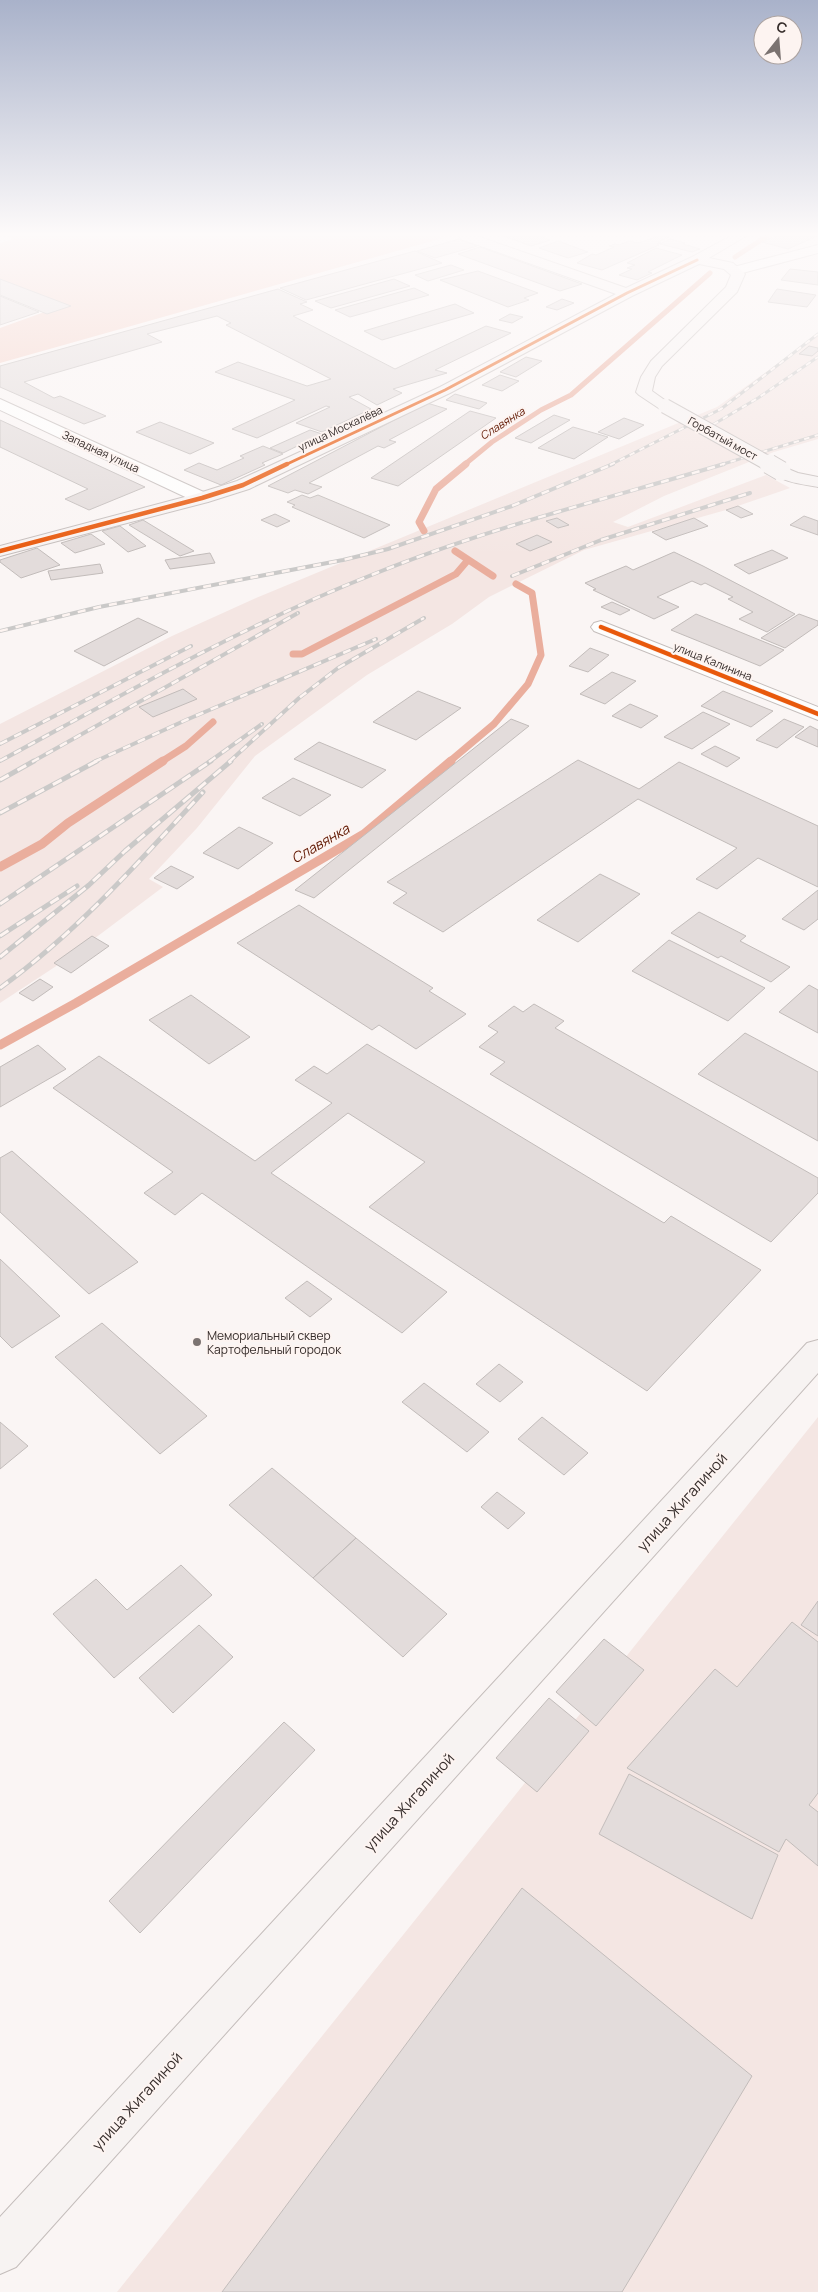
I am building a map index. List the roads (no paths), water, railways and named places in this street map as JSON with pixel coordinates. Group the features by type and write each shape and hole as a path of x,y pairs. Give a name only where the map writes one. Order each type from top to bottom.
{"main road":[{"name":"улица Москалёва","path":"0,551 202,498 243,485 445,390 534,343"},
{"name":"Горбатый мост","path":"677,343 656,364 648,377 644,392 665,406 781,471 793,477 818,482"},
{"name":"улица Жигалиной","path":"0,2251 818,1352"}],"street":[{"name":"Западная улица","path":"0,404 202,498"},
{"name":"улица Калинина","path":"601,627 818,714"}],"waterway":[{"name":"Славянка","path":"464,465 492,442 541,410 571,395 630,343"},
{"name":"Славянка","path":"424,531 419,522 436,489 466,464"},
{"name":"Славянка","path":"455,551 493,576"},
{"path":"293,654 302,654 456,574 468,560"},
{"name":"Славянка","path":"449,762 494,724 528,684 541,655 532,593 516,584"},
{"path":"161,762 186,746 213,722"},
{"path":"0,867 42,844 68,823 163,761"},
{"name":"Славянка","path":"0,1045 76,1003 364,834 451,761"}],"railway":[{"path":"610,465 721,409 806,343"},
{"path":"704,430 758,398 818,357"},
{"path":"720,465 818,435"},
{"path":"0,631 99,607 343,560 388,549 512,506 613,464"},
{"path":"0,761 231,638 278,615 374,574 504,528 724,464"},
{"path":"512,576 601,540 750,493"},
{"path":"32,762 298,613"},
{"path":"229,762 299,698 338,668 424,618"},
{"path":"94,762 186,720 376,639"},
{"path":"0,744 191,646"},
{"path":"209,762 262,724"},
{"path":"0,780 34,761"},
{"path":"0,813 97,761"},
{"path":"0,904 211,761"},
{"path":"0,957 89,885 125,851 231,761"},
{"path":"0,988 55,944 81,920 131,870 203,792"},
{"path":"0,936 77,886"}],"place":[{"name":"Мемориальный сквер Картофельный городок","path":"197,1342"}]}
